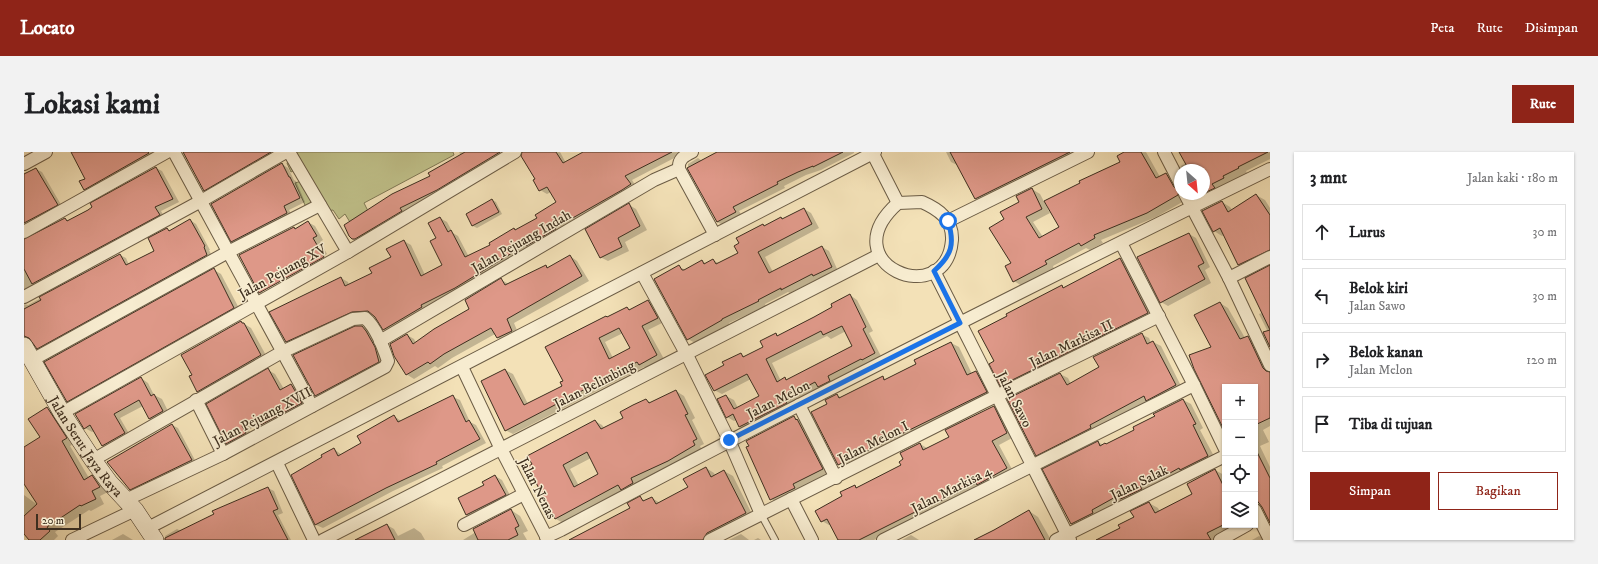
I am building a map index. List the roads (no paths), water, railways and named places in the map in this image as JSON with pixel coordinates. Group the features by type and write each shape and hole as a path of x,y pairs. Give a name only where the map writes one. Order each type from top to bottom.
{"street":[{"path":"24,164 46,152"},
{"path":"24,232 167,152"},
{"path":"174,152 312,406"},
{"path":"24,297 201,201 287,152 348,252"},
{"name":"Jalan Pejuang XV","path":"62,413 348,252 515,152"},
{"path":"692,152 680,159 678,164 679,169 715,235"},
{"path":"152,534 277,463 873,152 898,203"},
{"path":"948,221 1088,152"},
{"path":"1164,152 1174,171"},
{"name":"Jalan Pejuang Indah","path":"380,341 654,180 679,169"},
{"name":"Jalan Melon","path":"547,538 729,440 1192,207 1270,170"},
{"path":"1188,200 1266,347 1270,365"},
{"path":"922,202 937,209 948,221 952,235 951,249 945,262 934,271 922,276 909,276 897,273 887,265 879,255 876,238 880,222 898,203 922,202"},
{"path":"28,353 320,205"},
{"path":"1121,243 1194,384 1222,443"},
{"name":"Jalan Belimbing","path":"323,540 879,255"},
{"path":"1229,278 1270,257"},
{"name":"Jalan Sawo","path":"934,271 1032,465 1064,538"},
{"path":"642,273 686,354 729,440 761,514"},
{"name":"Jalan Markisa II","path":"997,396 1159,316"},
{"path":"93,460 282,352 353,319 365,318 369,321 380,341"},
{"name":"Jalan Pejuang XVII","path":"81,538 131,506 130,498 223,454 386,365 388,361 380,341"},
{"name":"Jalan Serut Jaya Raya","path":"28,353 62,413 93,460 109,482 131,506 152,534"},
{"name":"Jalan Nenas","path":"462,367 501,449 547,538"},
{"name":"Jalan Markisa 4","path":"884,540 1194,384"},
{"name":"Jalan Melon I","path":"710,540 997,396"},
{"path":"196,400 223,454"},
{"path":"799,405 836,478"},
{"name":"Jalan Salak","path":"1064,538 1222,458"},
{"path":"277,463 314,540"},
{"path":"464,525 524,494"},
{"path":"791,499 812,540"},
{"path":"1258,519 1270,540"},
{"path":"1220,540 1242,528"}],"lane":[{"path":"761,514 775,540"}]}
